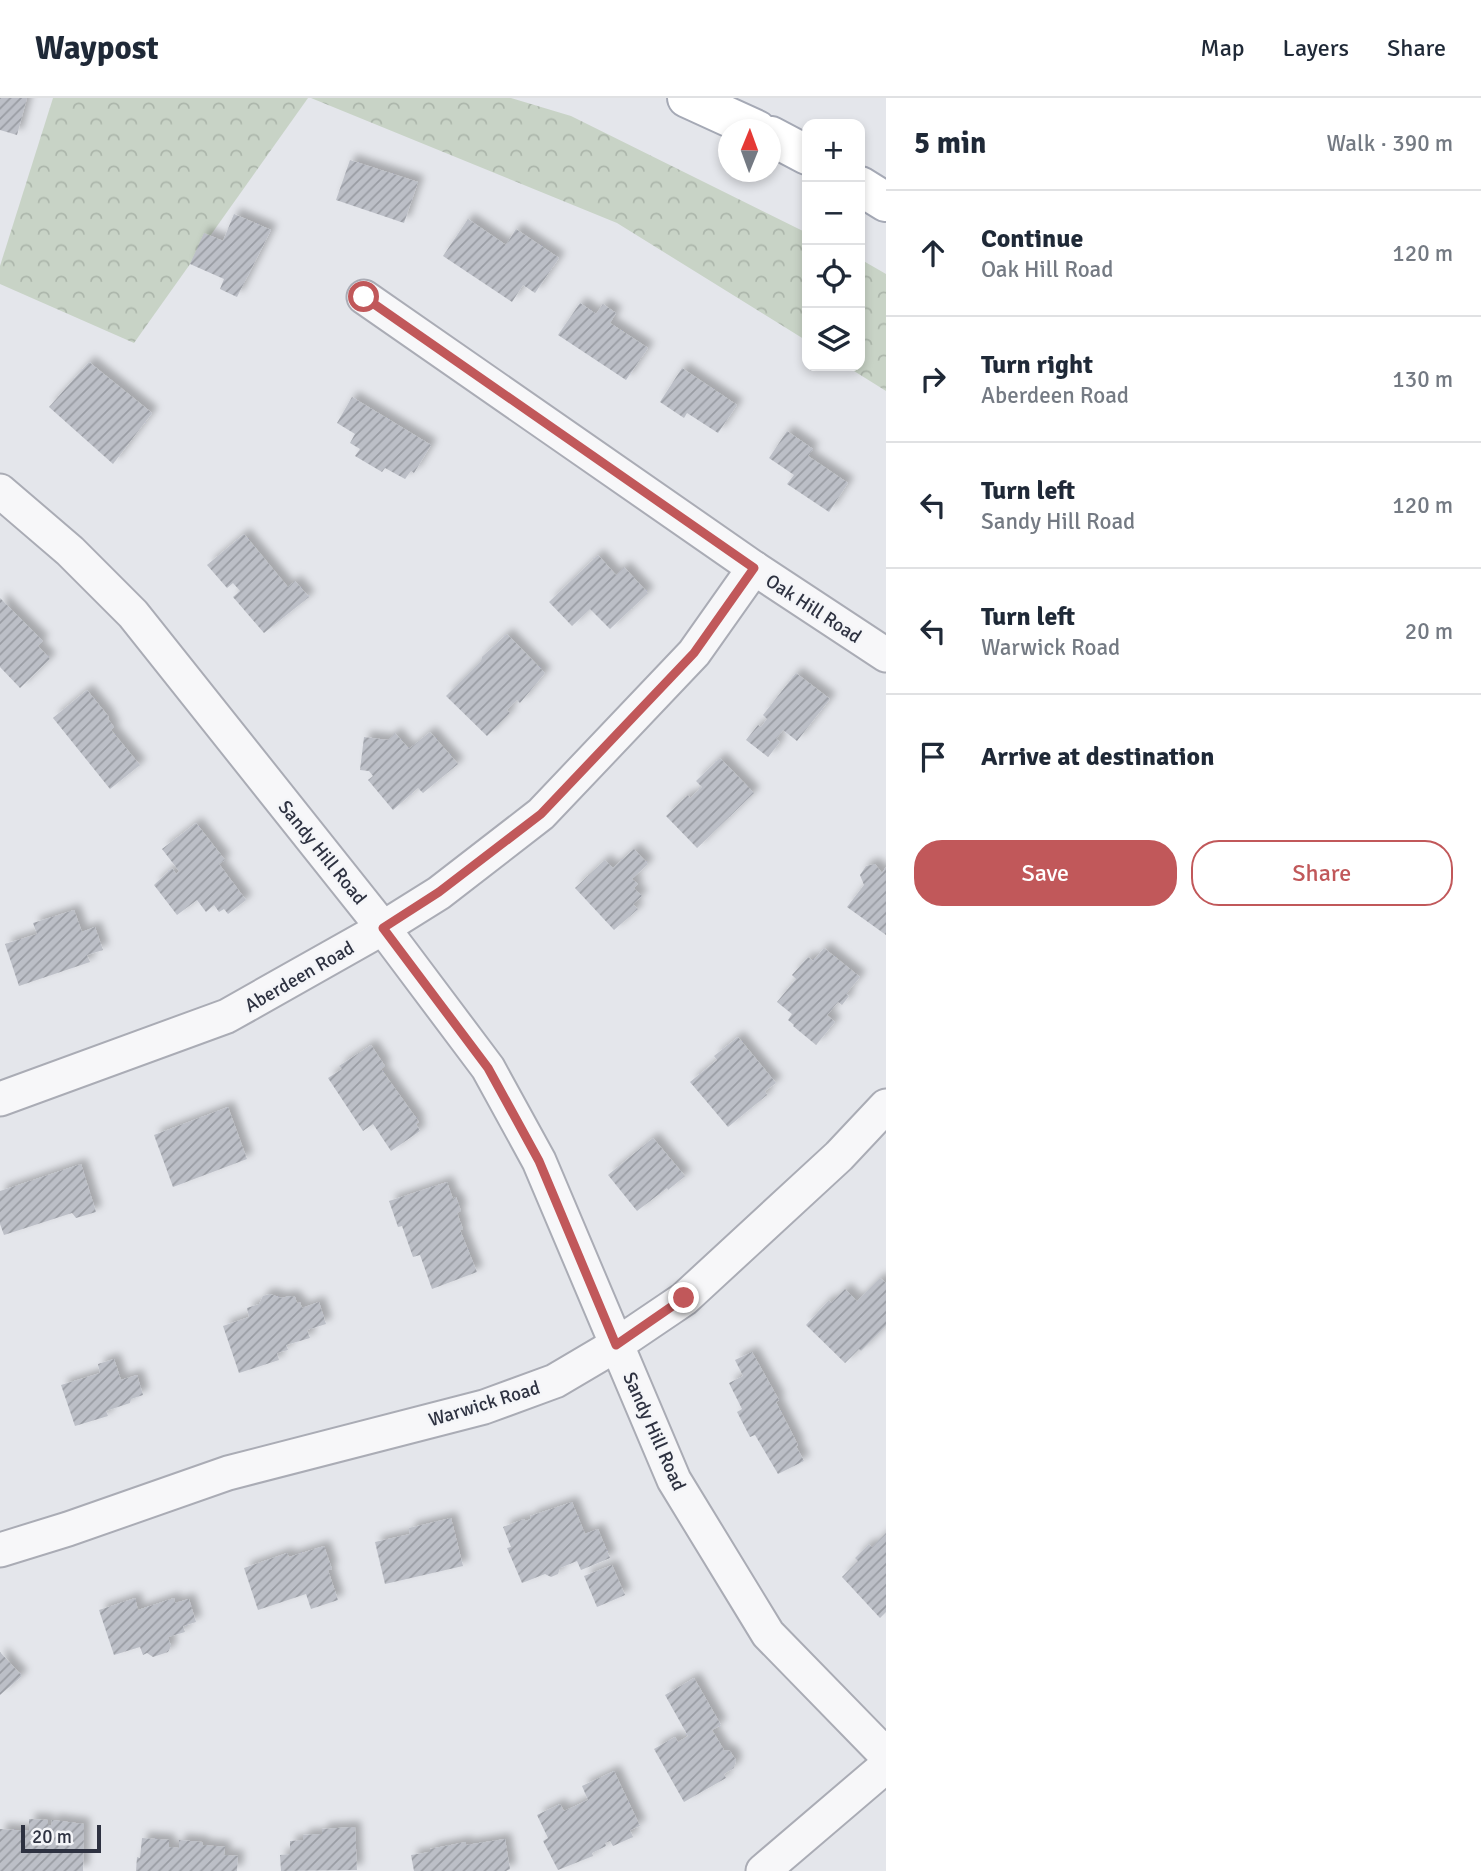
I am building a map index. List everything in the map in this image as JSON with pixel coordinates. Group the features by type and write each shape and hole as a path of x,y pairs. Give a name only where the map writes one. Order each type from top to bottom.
{"main road":[{"path":"687,98 733,119"},
{"path":"781,141 802,152"},
{"path":"865,189 886,202"}],"street":[{"name":"Oak Hill Road","path":"364,297 754,568 886,655"},
{"name":"Sandy Hill Road","path":"0,491 70,551 133,614 383,928 488,1068 539,1161 674,1480 768,1634 886,1755"},
{"name":"Aberdeen Road","path":"0,1099 227,1016 383,928 439,892 541,814 694,653 754,568"},
{"name":"Warwick Road","path":"0,1550 68,1530 228,1473 484,1407 555,1381 616,1345 684,1298 839,1156 886,1106"},
{"path":"762,1871 822,1823 886,1766"}],"green space":[{"path":"53,98 308,98 134,343 0,284 0,266"},
{"path":"311,98 511,98 571,116 802,231 802,338 617,223"},
{"path":"865,262 886,274 886,391 854,371 865,371"}],"building":[{"path":"0,98 27,98 17,135 0,130"},
{"path":"350,160 418,182 404,223 336,200"},
{"path":"234,214 271,230 237,297 220,289 224,279 190,264 204,233 223,241"},
{"path":"468,219 506,245 516,229 559,258 535,293 523,285 512,302 443,256"},
{"path":"580,303 596,314 603,304 616,313 610,323 648,348 626,380 558,335"},
{"path":"89,362 152,413 113,464 49,407"},
{"path":"682,368 737,405 718,433 687,413 684,418 660,402"},
{"path":"352,397 431,445 414,473 411,471 405,479 385,468 382,472 355,456 360,449 350,443 355,434 337,423"},
{"path":"787,431 813,449 808,456 848,483 829,512 787,484 794,475 769,458"},
{"path":"244,534 288,587 295,581 309,597 264,633 233,597 240,591 233,583 227,588 207,565"},
{"path":"598,555 616,575 624,567 648,593 610,629 590,609 572,626 549,602"},
{"path":"0,598 43,641 38,646 50,659 20,688 0,667"},
{"path":"507,634 545,673 520,703 517,700 507,710 510,713 487,736 446,696"},
{"path":"796,673 830,699 797,741 783,730 776,739 780,742 768,757 746,740 758,725 761,727 767,719 763,715"},
{"path":"87,690 109,717 114,727 111,730 140,765 110,789 53,718"},
{"path":"430,732 458,764 423,793 418,788 393,810 368,780 373,776 369,771 360,770 364,737 388,740 395,733 409,749"},
{"path":"720,758 754,793 697,848 666,816 688,795 690,798 702,787 696,781"},
{"path":"196,823 225,860 219,864 246,900 228,914 224,909 219,912 214,905 206,912 197,900 177,915 154,885 172,868 176,874 179,871 162,849"},
{"path":"634,849 648,864 632,879 638,884 634,888 642,896 633,904 638,909 614,930 575,888 605,860 613,868"},
{"path":"875,864 882,873 886,867 886,935 847,907 864,885 860,875 866,866"},
{"path":"74,910 82,932 95,927 103,950 87,955 90,962 19,986 5,944 37,934 33,923"},
{"path":"824,948 860,977 846,994 849,996 842,1005 838,1002 827,1015 835,1022 816,1045 793,1026 788,1020 792,1014 777,1002 796,979 792,975 808,957 813,961"},
{"path":"738,1037 776,1083 765,1091 767,1095 728,1127 690,1082 717,1060 714,1056"},
{"path":"371,1045 385,1066 381,1069 419,1122 416,1124 420,1131 391,1151 373,1124 363,1131 328,1078 342,1069 339,1066"},
{"path":"228,1107 247,1159 173,1187 154,1135"},
{"path":"653,1138 685,1176 637,1211 608,1175"},
{"path":"81,1164 96,1212 76,1218 72,1213 4,1235 0,1224 0,1191"},
{"path":"447,1182 461,1211 457,1213 463,1229 460,1230 477,1272 432,1289 420,1255 413,1257 402,1226 398,1227 389,1201"},
{"path":"880,1278 886,1283 886,1326 845,1363 806,1325 829,1300 831,1303 845,1289 857,1301"},
{"path":"270,1294 281,1298 295,1297 302,1308 319,1302 326,1324 307,1330 310,1338 286,1345 288,1350 277,1353 279,1360 239,1373 223,1326 249,1317 247,1308 259,1304 263,1296"},
{"path":"752,1352 779,1400 776,1402 804,1461 778,1474 755,1435 750,1437 737,1412 742,1409 729,1383 743,1376 735,1360"},
{"path":"114,1359 121,1380 137,1375 143,1395 131,1399 130,1403 106,1411 108,1416 75,1426 61,1385 100,1373 98,1364"},
{"path":"572,1502 585,1534 598,1529 610,1558 581,1570 577,1561 560,1568 558,1574 551,1577 545,1574 522,1583 507,1548 511,1547 503,1527"},
{"path":"451,1518 463,1566 385,1584 375,1542 410,1534 409,1528"},
{"path":"886,1533 886,1612 880,1618 842,1577 858,1561 855,1558 869,1544 872,1547"},
{"path":"324,1546 332,1569 328,1570 338,1600 311,1609 306,1594 258,1610 244,1568 287,1553 289,1557"},
{"path":"612,1565 625,1595 597,1607 584,1576"},
{"path":"135,1598 138,1610 174,1598 175,1603 189,1599 196,1622 183,1626 185,1632 168,1637 171,1646 168,1652 153,1657 147,1653 143,1655 140,1647 114,1655 99,1610"},
{"path":"0,1652 22,1676 0,1695"},
{"path":"694,1678 721,1725 712,1730 724,1750 730,1751 736,1760 734,1768 724,1774 726,1778 684,1802 654,1749 675,1737 678,1742 688,1736 665,1695"},
{"path":"614,1771 640,1826 630,1830 633,1837 613,1846 610,1841 605,1843 606,1846 592,1853 593,1856 558,1870 543,1841 548,1838 537,1815 560,1804 564,1811 588,1800 582,1786"},
{"path":"29,1819 48,1820 48,1825 51,1825 52,1820 84,1824 83,1871 0,1871 0,1829 29,1831"},
{"path":"355,1827 357,1870 281,1871 280,1855 290,1854 290,1841 303,1840 303,1835 322,1834 322,1829"},
{"path":"142,1838 169,1840 169,1847 179,1848 179,1840 225,1847 224,1855 238,1856 237,1871 136,1871"},
{"path":"505,1839 510,1869 506,1871 414,1871 411,1855 466,1842 466,1845"}],"route":[{"path":"364,297 754,568 694,653 541,814 439,892 383,928 488,1068 539,1161 616,1345 684,1298"}]}
